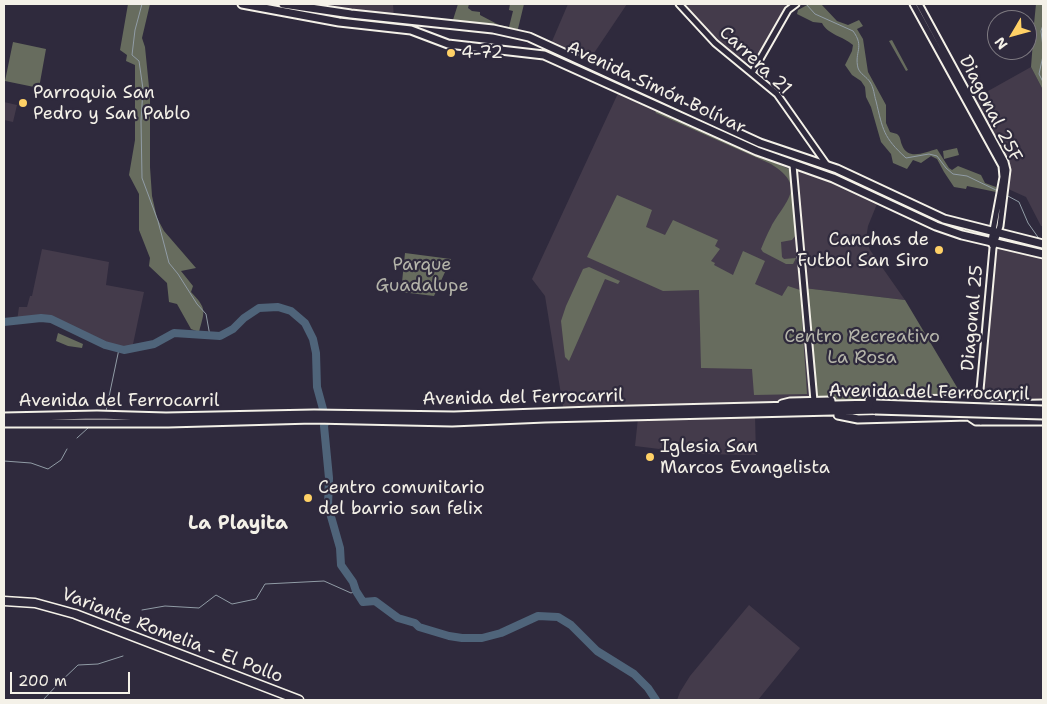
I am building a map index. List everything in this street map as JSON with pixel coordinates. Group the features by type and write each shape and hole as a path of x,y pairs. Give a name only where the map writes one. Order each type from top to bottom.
{"highway":[{"name":"Variante Romelia - El Pollo","path":"4,601 48,606 88,618 299,700"}],"main road":[{"name":"Avenida Simón Bolívar","path":"242,4 264,6 339,22 411,30 448,44 544,55 757,151 833,178 938,227 993,244 1043,254"},
{"name":"Avenida Simón Bolívar","path":"283,4 351,14 493,29 528,37 760,143 827,165 938,216 1040,243"},
{"path":"969,416 967,411 968,405 977,399"},
{"path":"772,407 790,402 814,401 977,399 988,405 1043,404"},
{"path":"981,421 987,418 989,414 988,405"},
{"name":"Avenida del Ferrocarril","path":"333,417 454,416 772,407 1043,410"},
{"name":"Avenida del Ferrocarril","path":"4,417 97,415 166,418 314,416 452,422 822,412 876,407 1043,415"},
{"path":"822,412 858,419 969,416 981,421 1043,421"},
{"name":"Avenida del Ferrocarril","path":"4,423 168,423 314,416"}],"street":[{"name":"Carrera 21","path":"679,4 706,34 777,94 827,165"},
{"path":"752,73 788,10 796,4"},
{"name":"Diagonal 25F","path":"913,4 1006,166 1007,174 995,232"},
{"name":"Diagonal 25F","path":"919,4 984,128"},
{"path":"793,164 814,401"},
{"name":"Diagonal 25","path":"977,399 980,390 995,232"}],"shaded area":[{"path":"283,4 393,4 394,18"},
{"path":"568,4 627,4 588,62 550,46"},
{"path":"679,4 796,4 788,10 752,73 715,43"},
{"path":"1031,67 1043,90 1043,226 1041,226 1026,197 1006,188 1007,178 972,100"},
{"path":"620,89 879,199 868,226 866,239 870,250 905,300 804,288 814,401 772,407 564,413 545,296 532,279"},
{"path":"4,102 17,105 13,122 4,120"},
{"path":"996,242 1043,254 1043,404 988,405 980,390"},
{"path":"42,249 109,262 106,285 144,292 132,349 110,348 51,319 41,318 17,321 19,307 27,307 30,296 32,296"},
{"path":"755,415 756,455 700,454 635,446 638,418"},
{"path":"749,605 800,648 758,700 677,700 690,676"}],"green space":[{"path":"128,4 150,4 142,38 145,47 150,97 152,196 157,218 164,231 196,268 181,271 193,286 191,292 202,306 203,314 199,332 191,329 177,304 169,302 167,283 149,266 150,258 139,230 139,194 129,175 135,140 135,65 126,61 127,55 120,50"},
{"path":"458,4 469,4 468,8 472,11 480,12 480,15 499,25 509,27 513,11 509,10 510,4 524,4 517,33 452,23"},
{"path":"809,4 821,4 837,21 848,25 859,20 863,26 857,29 863,39 868,72 886,105 886,123 890,132 898,135 905,150 908,153 917,154 937,149 949,168 952,170 958,166 981,175 985,183 996,187 996,192 967,186 966,189 954,187 937,159 931,156 921,163 913,160 907,169 893,163 891,154 881,142 871,107 866,97 865,87 861,81 852,75 845,65 853,45 832,33 822,23 813,22 797,14 798,10"},
{"path":"1036,4 1043,4 1043,90 1031,67 1032,60 1037,60 1037,10 1035,10"},
{"path":"892,40 908,70 906,71 889,41"},
{"path":"13,42 46,49 39,88 5,81"},
{"path":"607,75 836,172 834,175 758,149 605,78"},
{"path":"655,110 789,169 796,235 792,240 781,242 782,257 784,259 796,258 793,264 786,264 763,252 761,249 790,194 789,180 782,172 771,164 656,113"},
{"path":"957,148 959,155 944,159 943,151"},
{"path":"882,193 987,233 986,237 941,225 880,197"},
{"path":"617,195 652,210 646,227 665,235 673,220 718,240 715,246 720,249 711,261 715,263 714,265 733,275 743,251 765,261 755,284 782,296 788,286 800,290 807,394 754,395 752,369 701,368 699,290 663,291 587,257"},
{"path":"1001,237 1043,247 1043,251 1001,241"},
{"name":"Parque Guadalupe","path":"405,253 451,259 434,296 401,292"},
{"path":"589,267 620,281 618,284 605,279 569,361 565,357 561,321 583,269"},
{"name":"Centro Recreativo La Rosa","path":"804,288 905,300 964,399 974,399 1043,421 858,419 822,412 814,401"},
{"path":"58,333 83,344 82,348 68,346 56,341"}],"waterway":[{"path":"142,4 135,30 132,55 139,61 143,89 141,121 142,178 158,221 169,263 206,314 210,336"},
{"path":"806,4 815,14 853,31 859,46 858,68 871,84 885,132 898,151 906,158 929,154 937,156 953,174 967,176 998,191"},
{"path":"1043,25 1041,31 1043,47"},
{"path":"1043,56 1039,74 1043,82"},
{"path":"1006,195 1019,202 1028,223 1040,240"},
{"path":"4,322 41,318 51,319 105,345 124,350 154,344 174,333 220,336 233,329 244,318 259,308 278,307 291,311 305,323 313,339 316,353 317,387 326,420 324,426 329,478 328,506 340,548 341,565 353,582 363,602 375,601 398,618 415,623 419,627 462,638 482,638 501,633 538,616 558,617 571,625 597,651 634,674 648,688 656,700"},
{"path":"106,411 119,349"},
{"path":"77,438 88,428"},
{"path":"4,461 31,463 48,469 61,460 67,449"},
{"path":"142,610 165,606 199,608 216,595 232,604 256,599 265,584 324,581 351,593 356,591"},
{"path":"43,700 78,665 98,664 123,656"}],"place":[{"name":"4-72","path":"451,53"},
{"name":"Parroquia San Pedro y San Pablo","path":"23,103"},
{"name":"Canchas de Futbol San Siro","path":"939,250"},
{"name":"Iglesia San Marcos Evangelista","path":"650,457"},
{"name":"Centro comunitario del barrio san felix","path":"308,498"}],"district":[{"name":"La Playita","path":"238,524"}]}
